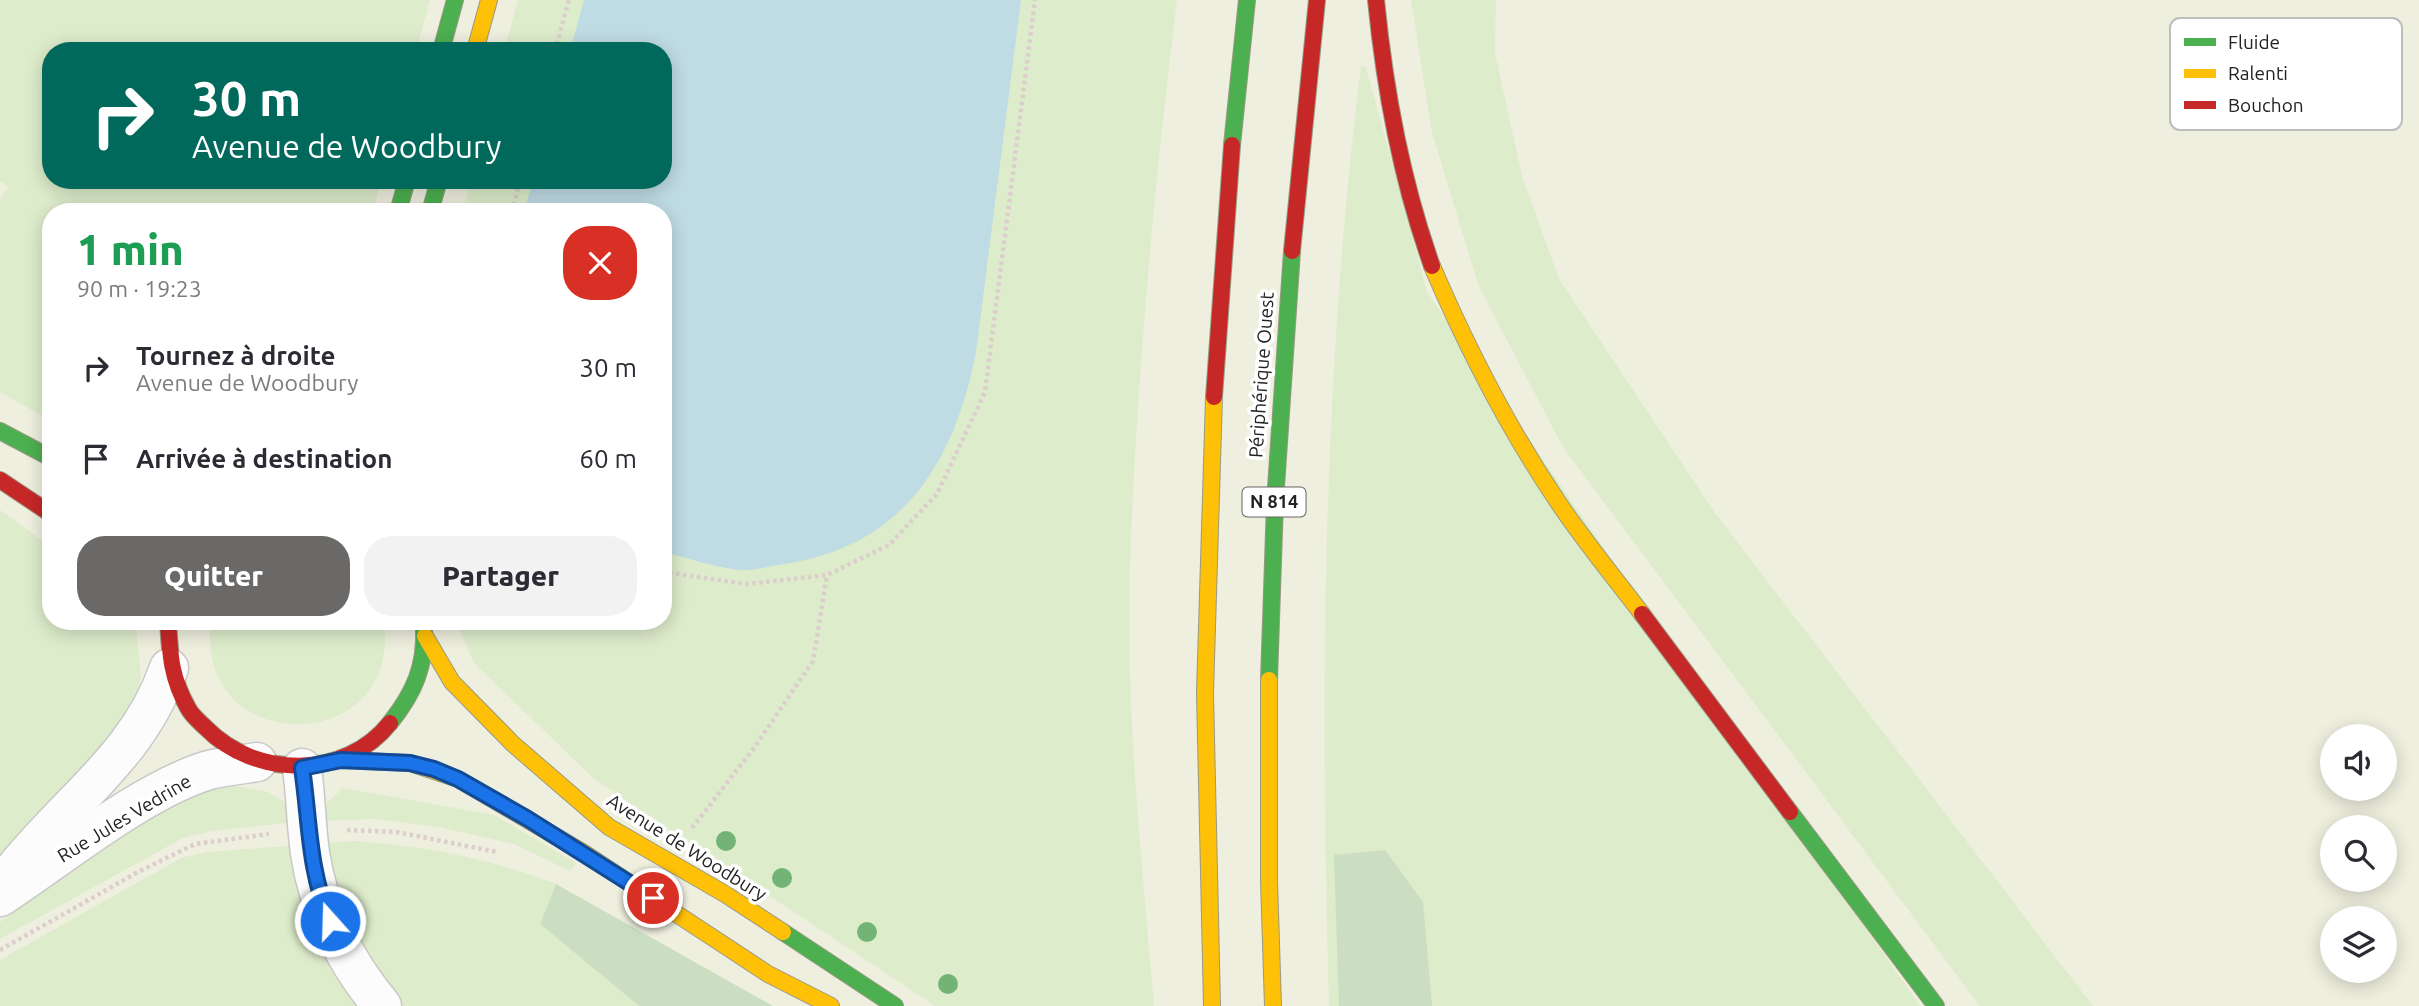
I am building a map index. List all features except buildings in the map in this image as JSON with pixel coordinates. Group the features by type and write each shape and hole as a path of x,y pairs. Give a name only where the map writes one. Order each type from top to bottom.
{"main road":[{"path":"443,42 455,0"},
{"path":"477,42 489,0"},
{"path":"1212,1006 1205,696 1211,435 1228,156 1247,0"},
{"name":"Périphérique Ouest","path":"1273,1006 1269,748 1272,544 1282,352 1317,0"},
{"path":"1376,0 1392,127 1406,195 1427,259 1464,342 1506,422 1559,503 1937,1006"},
{"path":"0,431 42,453"},
{"path":"0,481 42,508"},
{"name":"Avenue de Woodbury","path":"341,760 364,748 385,732 402,711 415,688 422,663 424,630"},
{"name":"Avenue de Woodbury","path":"425,630 452,682 513,744 609,827 725,894 895,1006"},
{"name":"Avenue de Woodbury","path":"166,636 178,693 191,717 221,744 257,762 302,768 341,760 410,763 458,779 584,853 768,974 831,1006"}],"street":[{"name":"Rue Jules Vedrine","path":"0,888 31,849 123,753 159,697 166,636"},
{"name":"Rue Jules Vedrine","path":"0,897 120,816 186,779 211,770 257,762"},
{"path":"302,768 310,856 320,896 340,945 382,1006"}],"path":[{"path":"557,42 569,0"},
{"path":"672,573 747,584 827,575 889,545 937,494 985,392 1035,0"},
{"path":"666,860 754,748 813,661 827,575"},
{"path":"339,831 397,832 458,842 506,855"},
{"path":"0,950 138,872 195,844 279,834"}],"green space":[{"path":"0,0 2419,0 2419,1006 0,1006"},
{"path":"0,0 430,0 418,42 42,42 42,189 379,189 375,203 42,203 42,416 0,392 0,200 8,187 0,181"},
{"path":"518,0 1177,0 1148,281 1130,563 1132,729 1154,1006 935,1006 593,778 473,662 461,630 672,630 672,203 465,203 468,189 672,189 672,42 506,42"},
{"path":"1411,0 1496,0 1495,53 1522,176 1559,279 1715,513 2093,1006 1980,1006 1563,447 1479,287 1432,133"},
{"path":"1361,66 1366,67 1427,292 1920,1006 1329,1006 1325,771 1327,535 1338,300"},
{"path":"0,510 42,540 42,630 136,630 141,679 126,728 0,858"},
{"path":"212,630 383,630 381,666 362,698 333,717 298,724 263,718 233,699 214,666"},
{"path":"224,784 268,792 291,806 294,822 212,831 183,838 0,939 0,922 144,816"},
{"path":"343,788 494,815 576,863 570,871 514,844 438,827 375,819 323,821 327,803"},
{"path":"353,841 456,855 507,867 556,884 540,924 639,1006 0,1006 0,960 181,858 207,852"},
{"path":"1385,850 1423,902 1432,1006 1339,1006 1334,855"},
{"path":"556,884 773,1006 639,1006 540,924"}],"water":[{"path":"584,0 1021,0 976,352 966,393 937,464 916,493 891,519 861,539 826,554 747,570 716,566 672,554 672,203 527,203 530,189 672,189 672,42 572,42"}],"traffic: fast":[{"path":"443,42 455,0"},
{"path":"1232,145 1247,0"},
{"path":"401,203 404,189"},
{"path":"433,203 436,189"},
{"path":"1269,680 1275,502 1292,251"},
{"path":"0,431 42,453"},
{"path":"390,723 406,701 417,678 423,654 424,630"},
{"path":"1790,812 1936,1006"},
{"path":"783,932 895,1006"}],"traffic: slow":[{"path":"477,42 489,0"},
{"path":"1432,266 1474,357 1522,445 1568,516 1642,614"},
{"path":"1212,1006 1205,693 1214,397"},
{"path":"425,636 452,682 513,744 609,827 725,894 783,932"},
{"path":"1269,680 1269,880 1273,1006"},
{"path":"341,760 410,763 458,779 584,853 768,974 831,1006"}],"traffic: jam":[{"path":"1292,251 1317,0"},
{"path":"1376,0 1396,135 1411,201 1432,266"},
{"path":"1214,397 1232,145"},
{"path":"0,480 42,508"},
{"path":"1642,614 1790,812"},
{"path":"169,630 175,676 190,711 226,744 249,756 300,766 325,763 349,755 371,742 390,723"}],"route":[{"path":"330,921 320,896 310,856 302,768 341,760 410,763 458,779 584,853 653,898"}]}
